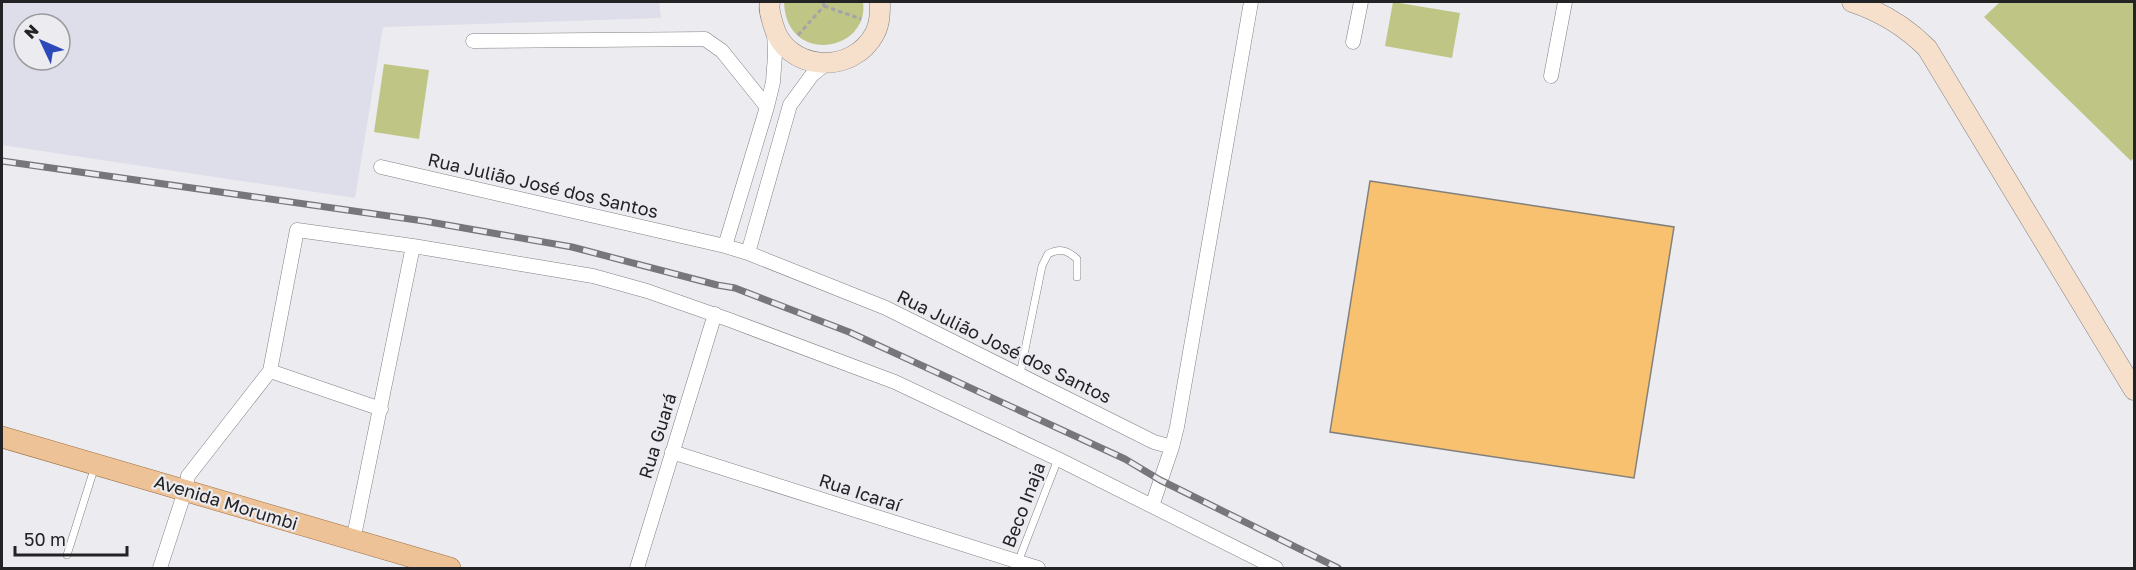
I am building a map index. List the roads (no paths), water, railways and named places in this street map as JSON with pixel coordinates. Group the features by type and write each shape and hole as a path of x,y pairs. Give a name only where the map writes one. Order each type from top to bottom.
{"main road":[{"name":"Avenida Morumbi","path":"2,437 450,568"}],"street":[{"path":"770,2 769,8 774,29 780,43 794,55 811,63 848,59 863,49 874,34 880,17 880,2"},
{"path":"1152,506 1178,428 1251,2"},
{"path":"1353,42 1361,2"},
{"path":"1551,76 1565,2"},
{"path":"1852,2 1892,18 1927,48 2134,390"},
{"path":"725,246 767,107 774,73 774,29"},
{"path":"473,41 705,39 722,51 767,107"},
{"path":"748,253 790,105 812,75 827,63"},
{"name":"Rua Julião José dos Santos","path":"381,167 748,253 886,308 1154,442 1172,447"},
{"path":"160,568 188,476 270,371 297,230 413,246 593,276 715,314 895,382 1058,459 1276,568"},
{"path":"353,541 413,246"},
{"name":"Rua Guará","path":"637,568 715,314"},
{"path":"270,371 381,409"},
{"name":"Rua Icaraí","path":"672,452 1010,563 1038,568"}],"lane":[{"path":"1020,374 1042,266 1048,254 1058,249 1070,252 1077,259 1077,277"},
{"name":"Beco Inaja","path":"1010,563 1058,459"},
{"path":"67,555 96,465"}],"railway":[{"path":"2,161 424,221 572,247 735,288 849,332 1125,459 1160,480 1338,568"}]}
